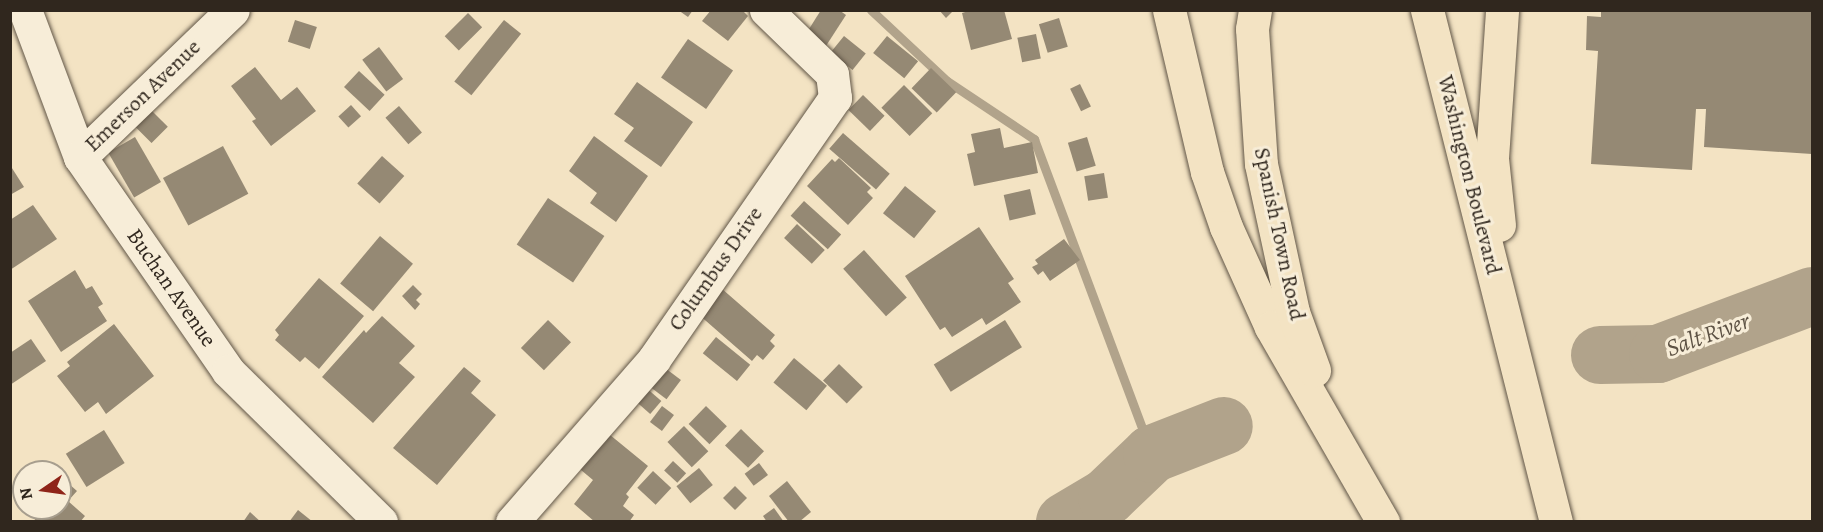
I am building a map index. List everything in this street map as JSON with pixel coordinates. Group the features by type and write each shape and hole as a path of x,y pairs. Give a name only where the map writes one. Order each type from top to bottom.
{"highway":[{"path":"1169,10 1207,172 1226,226 1271,327 1344,450 1383,522"},
{"name":"Spanish Town Road","path":"1255,10 1252,29 1261,164 1293,312 1344,450"},
{"name":"Washington Boulevard","path":"1427,10 1511,340"},
{"path":"1502,10 1492,158 1511,340 1556,522"}],"street":[{"name":"Buchan Avenue","path":"25,10 80,157 228,371 381,522"},
{"name":"Emerson Avenue","path":"80,157 233,10"},
{"name":"Columbus Drive","path":"512,522 654,358 835,98 832,74 766,10"}],"building":[{"path":"678,10 693,10 688,17"},
{"path":"711,10 742,10 748,16 728,41 702,21"},
{"path":"821,10 839,10 846,15 824,49 804,37"},
{"path":"939,10 954,10 946,18"},
{"path":"972,10 1004,10 1012,39 971,50 962,13"},
{"path":"1601,10 1812,10 1812,154 1704,147 1706,109 1696,109 1692,170 1591,164 1598,51 1586,50 1587,16 1601,17"},
{"path":"468,13 482,27 459,50 445,36"},
{"path":"1059,18 1068,47 1048,53 1039,24"},
{"path":"295,20 317,27 310,49 288,42"},
{"path":"504,20 521,34 471,95 454,81"},
{"path":"1036,34 1041,59 1022,62 1017,38"},
{"path":"844,36 866,54 853,70 831,52"},
{"path":"887,36 918,61 904,78 873,53"},
{"path":"688,39 733,71 706,109 661,78"},
{"path":"379,47 403,79 386,92 362,60"},
{"path":"255,67 281,100 297,87 316,111 271,146 252,121 256,119 231,86"},
{"path":"931,68 956,92 937,112 912,88"},
{"path":"359,71 385,95 370,111 344,87"},
{"path":"637,82 693,122 661,167 624,141 634,128 614,114"},
{"path":"1080,84 1091,106 1081,111 1070,89"},
{"path":"904,85 932,113 910,136 881,108"},
{"path":"863,95 885,116 870,131 848,110"},
{"path":"351,105 361,116 348,128 338,116"},
{"path":"399,106 422,132 408,144 385,118"},
{"path":"148,107 168,127 152,143 132,123"},
{"path":"1000,128 1004,148 1032,142 1038,173 974,186 967,154 975,152 971,134"},
{"path":"843,133 890,174 876,190 829,149"},
{"path":"594,136 648,176 616,222 590,203 597,193 569,171"},
{"path":"135,137 161,182 134,198 108,152"},
{"path":"1087,137 1096,166 1077,172 1068,143"},
{"path":"223,146 248,194 188,226 163,178"},
{"path":"382,156 404,176 380,204 357,183"},
{"path":"839,158 871,188 867,192 873,198 848,225 807,186 832,159 835,162"},
{"path":"10,165 24,187 10,195"},
{"path":"1104,173 1108,198 1088,201 1084,176"},
{"path":"905,186 936,211 914,238 883,213"},
{"path":"1030,189 1036,214 1010,220 1004,195"},
{"path":"548,198 604,236 573,282 517,244"},
{"path":"804,201 841,234 828,249 791,216"},
{"path":"33,205 57,239 10,270 10,220"},
{"path":"797,224 825,250 812,264 784,238"},
{"path":"979,227 1014,279 1008,283 1021,302 986,325 982,318 952,337 945,327 940,330 905,276"},
{"path":"380,236 413,264 373,311 340,283"},
{"path":"1064,239 1080,260 1050,281 1043,271 1038,275 1032,267 1038,264 1035,260"},
{"path":"864,250 907,298 886,316 843,269"},
{"path":"75,270 86,289 92,286 103,304 98,307 107,321 61,352 28,301"},
{"path":"319,278 364,316 319,369 305,357 300,362 275,340 279,335 275,330"},
{"path":"413,285 422,294 416,300 420,304 415,310 402,296"},
{"path":"721,288 775,335 770,341 775,346 763,360 757,355 752,361 698,314"},
{"path":"382,316 415,346 399,363 415,377 373,423 322,377 364,330 366,333"},
{"path":"548,320 571,342 544,370 521,348"},
{"path":"1005,320 1022,347 951,392 934,365"},
{"path":"114,324 154,376 106,414 98,402 85,412 57,376 70,366 67,362"},
{"path":"716,337 750,365 737,381 703,353"},
{"path":"31,339 46,361 10,385 10,353"},
{"path":"794,358 827,386 806,410 773,383"},
{"path":"839,364 863,387 847,403 823,381"},
{"path":"661,365 681,380 667,399 647,384"},
{"path":"464,367 481,381 471,393 496,415 437,485 393,448"},
{"path":"644,386 661,401 650,414 633,399"},
{"path":"662,406 674,415 662,431 650,422"},
{"path":"706,406 727,426 709,444 689,424"},
{"path":"684,426 708,451 692,467 667,442"},
{"path":"741,429 764,451 748,468 725,446"},
{"path":"104,430 125,463 87,487 72,460 66,454"},
{"path":"604,430 648,466 626,494 629,497 623,506 634,515 629,522 595,522 574,504 593,480 575,465"},
{"path":"673,461 686,473 677,483 664,471"},
{"path":"759,463 768,475 754,486 745,474"},
{"path":"699,468 713,485 690,503 676,486"},
{"path":"653,471 671,488 656,505 637,488"},
{"path":"787,481 811,512 799,522 789,522 769,496"},
{"path":"735,486 747,498 735,510 723,498"},
{"path":"72,487 77,491 72,497"},
{"path":"72,505 85,516 80,522 33,522 34,520 72,520"},
{"path":"774,508 784,522 767,522 763,516"},
{"path":"298,510 313,522 289,522"},
{"path":"250,512 261,522 243,522"}],"waterway":[{"path":"871,10 947,81 1034,139 1152,454"},
{"name":"Salt River","path":"1600,355 1658,354 1812,296"},
{"name":"Salt River","path":"1065,522 1107,497 1152,454 1224,426"}]}
